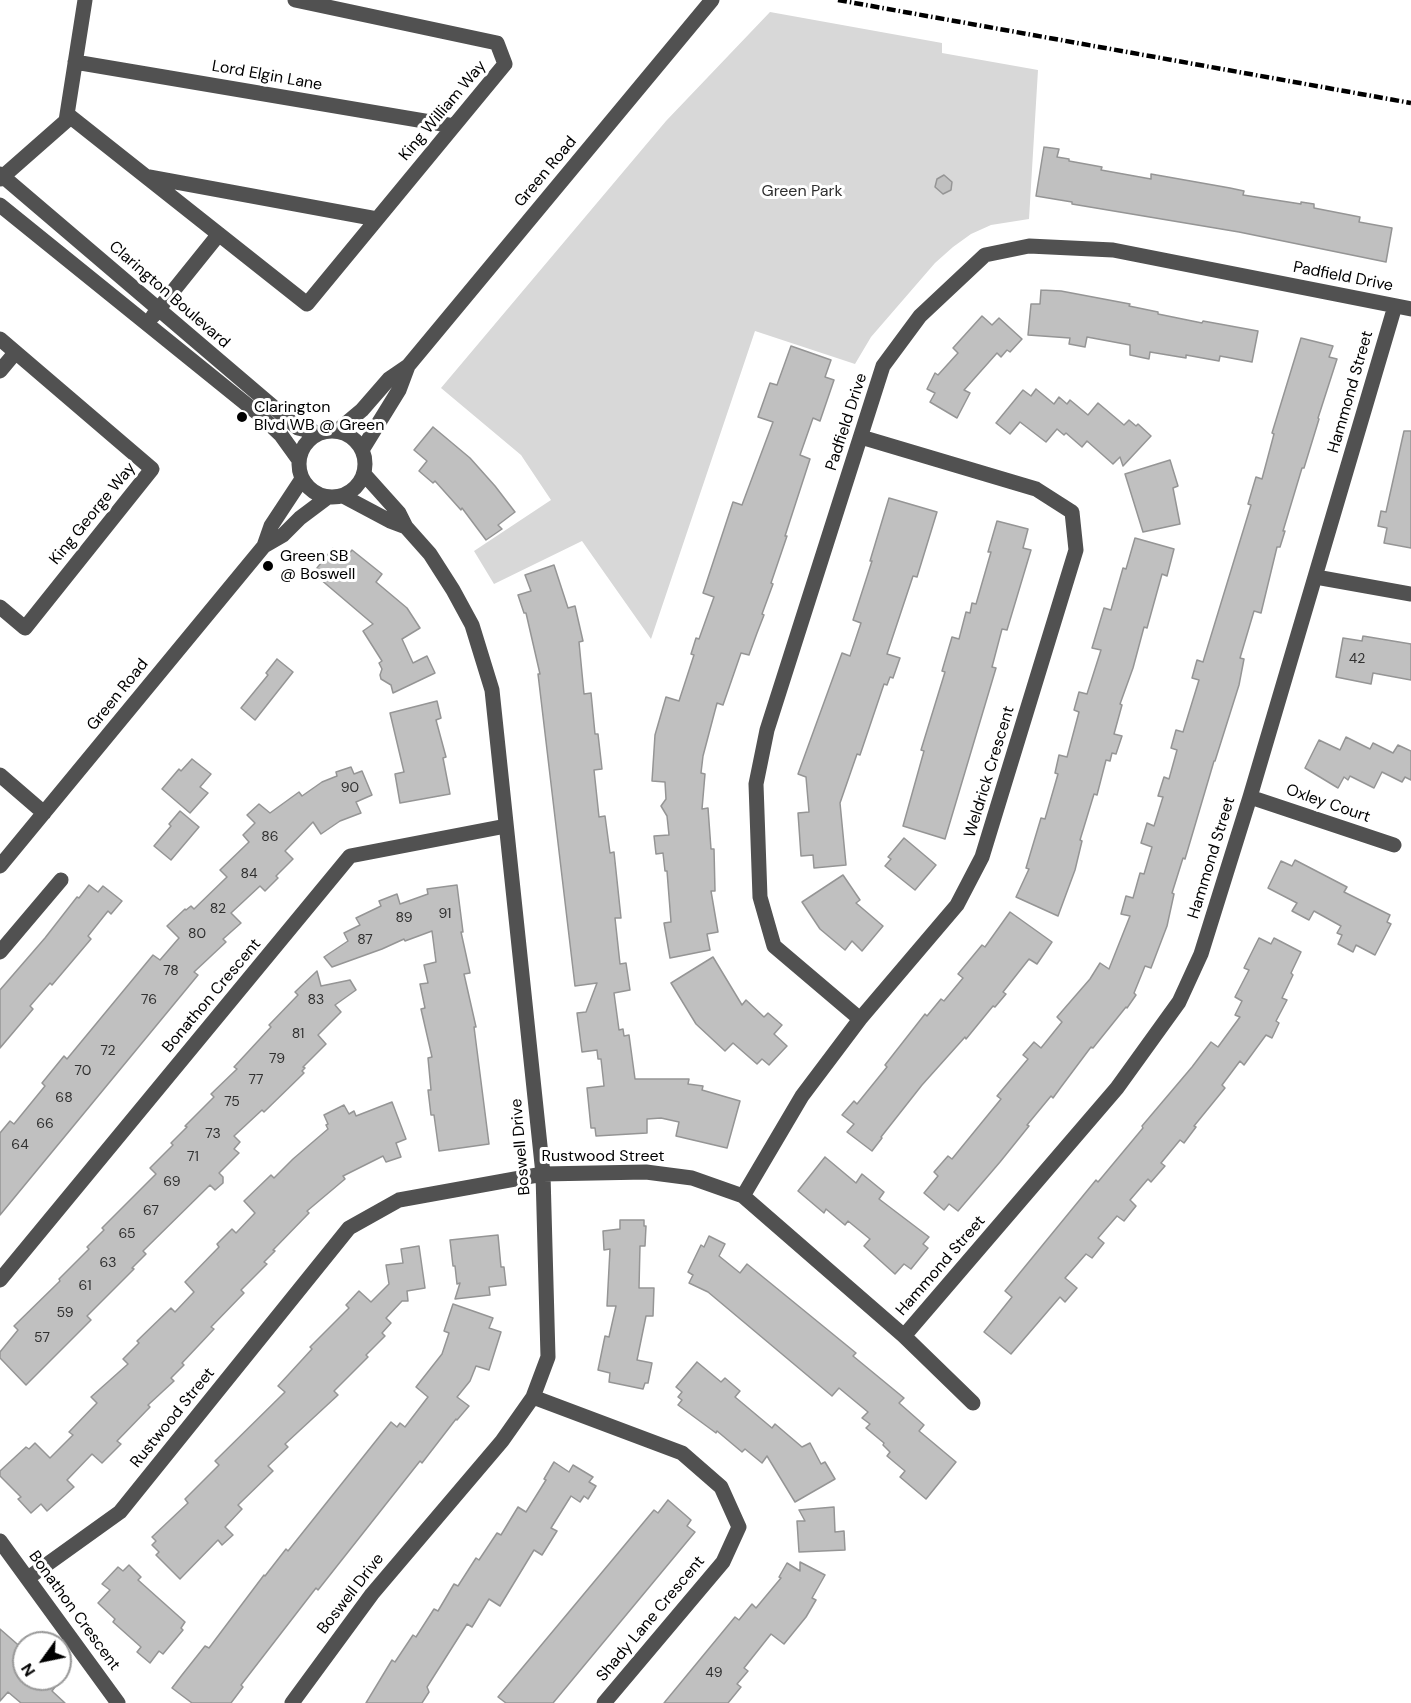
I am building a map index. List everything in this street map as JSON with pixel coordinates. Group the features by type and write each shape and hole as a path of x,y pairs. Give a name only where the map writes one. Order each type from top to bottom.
{"street":[{"path":"1,176 66,121 85,0"},
{"name":"King William Way","path":"67,114 307,304 505,64 497,43 295,0"},
{"name":"Green Road","path":"337,431 362,410 389,379 408,366 712,0"},
{"name":"Lord Elgin Lane","path":"75,62 454,126"},
{"name":"Clarington Boulevard","path":"1,176 297,428 319,433"},
{"name":"King William Way","path":"146,177 377,219"},
{"name":"Clarington Boulevard","path":"0,205 261,416 281,435 299,460"},
{"path":"146,323 159,310 219,234"},
{"name":"Padfield Drive","path":"860,1019 774,946 760,897 756,784 767,730 884,366 920,316 985,255 1029,246 1113,250 1411,309"},
{"name":"Hammond Street","path":"904,1336 1117,1088 1179,1002 1201,954 1316,577 1395,306"},
{"name":"King George Way","path":"0,339 152,469 25,628 0,607"},
{"path":"0,371 15,353"},
{"name":"Green Road","path":"362,450 399,390 408,366"},
{"path":"337,431 352,438 362,450 364,474 356,487 335,496 310,489 302,479 299,460 305,444 319,433 337,431"},
{"name":"Weldrick Crescent","path":"743,1196 802,1096 860,1019 957,904 982,857 1076,550 1072,512 1036,489 861,436"},
{"name":"Boswell Drive","path":"292,1703 372,1594 502,1441 533,1397 548,1357 543,1174 492,690 472,625 453,590 430,554 406,527 399,513 364,474"},
{"name":"Green Road","path":"0,866 264,546 271,526 302,479"},
{"name":"Green Road","path":"264,546 283,535 306,513 335,496"},
{"name":"Boswell Drive","path":"335,496 358,502 390,521 406,527"},
{"path":"1316,577 1411,594"},
{"path":"0,775 44,813"},
{"name":"Oxley Court","path":"1250,796 1394,846"},
{"name":"Bonathon Crescent","path":"0,1280 350,856 506,826"},
{"path":"0,952 62,880"},
{"name":"Rustwood Street","path":"28,1578 120,1512 349,1228 399,1200 543,1174 646,1172 692,1178 743,1196 904,1336 973,1403"},
{"name":"Shady Lane Crescent","path":"533,1397 682,1453 721,1486 739,1527 723,1562 604,1703"},
{"name":"Bonathon Crescent","path":"0,1541 118,1703"}],"green space":[{"name":"Green Park","path":"770,12 942,43 942,53 1038,70 1029,219 991,225 971,234 953,247 935,263 871,337 855,364 755,331 651,639 582,541 494,584 474,551 551,500 521,455 441,388 666,121"}],"building":[{"path":"1044,147 1059,149 1057,157 1102,167 1101,170 1151,179 1151,174 1230,188 1244,191 1243,195 1314,204 1314,208 1360,217 1359,222 1392,228 1386,262 1239,232 1036,196"},
{"path":"944,175 952,182 951,190 943,194 935,187 937,179"},
{"path":"1041,290 1061,291 1130,304 1129,306 1158,312 1158,314 1258,331 1252,362 1220,356 1219,361 1150,352 1149,359 1130,355 1130,345 1087,337 1085,347 1069,344 1070,338 1028,335 1031,304 1040,304"},
{"path":"982,316 992,325 999,318 1022,339 1010,352 1007,350 1001,357 997,353 964,390 970,393 957,418 930,402 935,393 927,389 935,373 938,375 958,353 953,348"},
{"path":"1301,338 1333,346 1329,357 1337,359 1304,468 1302,468 1280,547 1277,547 1261,613 1254,611 1240,658 1244,659 1239,685 1185,859 1183,858 1172,893 1174,894 1167,926 1151,968 1145,966 1134,993 1136,995 1127,1008 1093,1048 1091,1047 1053,1098 1051,1096 1000,1162 958,1211 949,1204 944,1210 924,1193 938,1176 934,1172 948,1156 952,1159 1001,1099 997,1096 1028,1059 1023,1055 1034,1042 1041,1048 1062,1022 1057,1017 1090,979 1100,963 1109,969 1130,916 1121,914 1126,896 1133,898 1140,873 1144,874 1152,847 1141,843 1147,823 1154,826 1163,797 1158,796 1164,777 1169,779 1177,750 1171,748 1176,730 1183,732 1199,680 1192,678 1197,660 1203,662 1251,505 1248,504 1256,477 1262,479 1274,434 1272,433"},
{"path":"791,346 831,360 825,377 834,380 820,421 813,418 800,455 810,459 771,583 773,584 762,614 764,615 749,655 741,653 723,705 717,703 703,756 701,773 705,774 702,809 708,808 711,849 714,849 715,891 711,891 718,932 707,934 710,950 670,958 664,923 671,922 667,871 665,871 663,853 656,854 654,836 669,835 667,816 661,806 666,799 665,782 652,781 655,735 666,697 679,701 694,655 691,654 696,638 699,639 714,597 703,593 733,502 742,505 773,422 758,417 770,383 777,385"},
{"path":"1036,389 1054,404 1059,397 1067,404 1070,400 1088,415 1098,403 1124,425 1129,420 1136,426 1138,424 1151,436 1123,466 1120,457 1113,464 1087,441 1082,447 1066,433 1064,435 1057,429 1046,442 1020,422 1010,434 996,423 1023,390 1031,396"},
{"path":"433,427 470,458 515,512 498,525 502,529 486,540 462,508 461,510 435,481 433,483 419,471 427,461 414,450"},
{"path":"1404,431 1411,431 1411,548 1384,543 1387,528 1378,526 1381,511 1386,512"},
{"path":"1170,460 1178,486 1173,488 1180,524 1143,532 1125,474"},
{"path":"889,498 937,512 917,577 913,576 887,654 900,658 893,678 890,677 887,685 884,684 860,755 857,754 840,803 846,865 814,868 813,855 801,856 798,813 809,812 806,777 798,774 842,653 850,656 861,623 853,620"},
{"path":"997,521 1028,529 1023,548 1031,550 1007,630 1002,629 992,667 996,668 945,839 903,826 924,751 921,750 945,672 942,671 952,637 959,639 966,612 970,613 972,603 976,604"},
{"path":"1135,538 1174,549 1167,576 1162,574 1147,628 1144,627 1120,704 1122,705 1114,734 1122,736 1116,754 1112,753 1110,761 1106,760 1097,795 1094,794 1080,840 1082,841 1075,870 1058,916 1016,897 1029,869 1026,868 1041,818 1045,819 1058,774 1055,773 1059,755 1067,757 1079,712 1074,710 1079,692 1087,694 1101,650 1092,648 1104,608 1111,610 1123,568 1126,569"},
{"path":"333,548 346,558 352,550 382,574 376,582 407,608 420,628 402,639 413,663 427,656 435,673 393,693 391,685 381,679 382,669 379,663 382,661 363,631 373,624 313,573"},
{"path":"554,565 568,608 575,606 583,641 579,642 584,694 591,693 595,734 598,734 602,769 594,770 599,817 605,816 610,853 614,852 621,918 615,918 620,964 626,963 630,990 614,993 619,1030 623,1029 624,1036 629,1035 635,1079 689,1079 688,1084 703,1086 702,1090 740,1101 727,1148 676,1136 679,1122 661,1118 647,1119 647,1133 596,1136 595,1128 591,1128 587,1088 604,1086 601,1059 598,1059 597,1050 582,1052 577,1013 586,1012 597,983 575,986 538,674 540,674 526,613 524,613 518,595 531,591 525,575"},
{"path":"1363,636 1411,644 1411,680 1373,673 1371,684 1336,677 1343,638 1362,641"},
{"path":"277,659 293,672 255,720 241,708 268,675 266,673"},
{"path":"437,701 441,718 436,720 446,757 443,758 450,794 400,803 395,774 404,772 390,713"},
{"path":"1346,737 1370,749 1373,743 1393,753 1398,745 1411,751 1411,780 1405,777 1402,782 1382,772 1374,788 1350,776 1348,780 1344,777 1338,788 1305,768 1319,740 1340,750"},
{"path":"192,759 211,774 200,787 208,793 190,813 162,789 179,769 181,771"},
{"path":"351,767 354,774 362,771 372,795 356,802 361,813 340,821 321,834 313,822 285,851 293,859 265,891 260,886 231,913 241,923 223,939 226,942 194,972 198,975 0,1215 0,1133 10,1121 14,1124 45,1086 42,1083 64,1056 67,1059 153,955 160,960 179,938 167,926 185,909 191,906 194,909 227,877 220,870 249,842 243,835 255,823 247,815 259,804 270,813 299,792 302,796 322,782 337,776 336,772"},
{"path":"180,811 199,827 171,860 154,846"},
{"path":"904,838 936,865 915,890 885,866 891,859 888,857"},
{"path":"1295,860 1347,887 1344,892 1390,915 1387,922 1391,924 1375,955 1356,945 1353,952 1338,944 1342,935 1337,933 1341,926 1314,911 1309,920 1292,911 1297,903 1268,888 1281,861 1292,866"},
{"path":"843,875 860,900 856,903 883,926 862,951 852,941 845,950 820,929 802,902"},
{"path":"89,885 98,892 103,886 122,901 111,914 108,911 88,936 91,939 52,985 50,983 30,1006 33,1009 0,1048 0,990"},
{"path":"457,885 463,932 461,932 470,973 464,974 476,1027 474,1027 489,1144 439,1151 428,1090 431,1090 428,1058 432,1057 421,1009 425,1008 420,984 428,983 424,965 436,962 432,931 405,941 404,939 332,967 324,957 348,941 344,933 360,925 356,918 381,906 379,901 397,894 400,904 428,894 427,889"},
{"path":"1010,912 1052,942 1037,964 1029,959 1003,992 1006,994 922,1085 872,1151 847,1132 854,1124 842,1115 854,1101 857,1104 925,1014 927,1016 941,999 944,1001 963,978 958,974 982,945 985,947"},
{"path":"1259,938 1271,944 1274,938 1301,952 1282,998 1287,1000 1276,1021 1279,1023 1272,1038 1266,1035 1244,1065 1240,1061 1222,1085 1225,1088 1194,1126 1196,1127 1184,1143 1180,1140 1161,1163 1165,1166 1151,1182 1148,1179 1130,1200 1136,1206 1124,1221 1117,1216 1098,1238 1104,1243 1092,1258 1086,1254 1065,1278 1077,1288 1065,1302 1060,1297 1011,1354 984,1332 1012,1297 1005,1291 1096,1180 1098,1182 1143,1128 1142,1126 1211,1042 1218,1047 1240,1017 1235,1015 1242,1001 1235,997 1249,970 1244,968"},
{"path":"713,957 742,1005 746,1000 764,1017 768,1013 782,1025 774,1034 787,1046 769,1065 762,1059 757,1064 733,1043 725,1051 696,1024 671,983"},
{"path":"317,971 321,986 350,980 356,990 335,1005 341,1012 318,1035 326,1044 303,1067 305,1068 302,1071 304,1073 264,1112 262,1110 234,1136 240,1142 234,1149 239,1153 219,1173 223,1177 223,1183 215,1190 210,1185 143,1251 146,1254 132,1268 134,1269 87,1316 91,1320 26,1385 0,1358 0,1352 18,1330 14,1326 60,1281 59,1279 89,1249 87,1247 104,1230 102,1228 156,1174 150,1168 173,1145 171,1143 187,1127 185,1126 214,1097 211,1094 237,1069 234,1067 298,995 295,992"},
{"path":"392,1102 406,1139 396,1143 401,1157 386,1162 383,1156 343,1176 345,1179 307,1211 309,1213 273,1250 275,1251 264,1262 267,1264 241,1290 244,1293 211,1327 214,1329 182,1363 184,1365 171,1378 174,1381 148,1405 150,1407 117,1441 121,1444 102,1463 92,1454 67,1480 74,1487 47,1511 41,1504 31,1513 18,1499 21,1497 0,1476 0,1471 26,1447 29,1449 35,1443 50,1458 73,1435 69,1432 97,1403 91,1397 128,1364 123,1359 139,1343 137,1341 171,1308 175,1312 194,1292 185,1282 219,1247 217,1244 232,1229 236,1233 255,1213 244,1201 271,1175 274,1178 328,1129 324,1115 344,1105 349,1114 354,1111 356,1116"},
{"path":"825,1157 856,1183 862,1174 884,1192 879,1199 929,1237 923,1244 928,1248 911,1269 904,1264 895,1274 864,1246 870,1239 848,1221 845,1225 826,1209 824,1213 798,1191"},
{"path":"620,1220 644,1220 644,1226 646,1226 645,1246 640,1246 639,1288 654,1288 653,1316 646,1316 637,1360 652,1363 648,1383 645,1383 643,1389 609,1382 610,1373 598,1370 605,1336 609,1337 616,1306 607,1306 610,1249 604,1250 603,1231 620,1229"},
{"path":"498,1235 501,1267 504,1267 506,1285 489,1287 490,1295 455,1299 460,1283 457,1284 450,1240"},
{"path":"709,1236 725,1244 719,1256 740,1273 747,1264 856,1353 853,1356 904,1398 899,1403 924,1425 919,1431 956,1462 926,1499 900,1477 905,1471 887,1456 890,1452 883,1445 884,1443 866,1428 870,1424 862,1418 868,1412 839,1388 832,1396 708,1292 689,1283 693,1275 688,1272 701,1245 704,1247"},
{"path":"419,1246 425,1288 407,1291 408,1301 402,1301 386,1318 391,1323 382,1333 385,1336 366,1355 368,1357 334,1391 338,1395 285,1444 288,1447 268,1466 273,1471 238,1505 242,1509 225,1527 233,1535 222,1545 218,1540 180,1579 156,1555 159,1552 152,1545 156,1541 152,1537 188,1503 185,1499 219,1465 215,1461 285,1392 278,1386 312,1349 310,1347 349,1308 346,1305 359,1291 371,1302 389,1284 386,1265 403,1263 401,1249"},
{"path":"453,1304 493,1318 489,1328 501,1332 489,1370 476,1366 470,1381 457,1397 469,1406 422,1463 420,1461 318,1590 316,1588 241,1685 243,1687 231,1703 192,1703 172,1688 182,1675 205,1646 209,1648 264,1575 286,1549 288,1551 391,1422 397,1427 400,1423 405,1427 428,1397 416,1387 442,1354 449,1333 444,1331"},
{"path":"697,1362 721,1382 725,1378 740,1391 735,1397 772,1428 775,1424 802,1447 810,1443 821,1464 825,1462 835,1479 795,1502 767,1456 762,1463 745,1449 742,1452 717,1431 716,1433 678,1405 682,1400 678,1397 682,1392 676,1387"},
{"path":"554,1462 569,1472 573,1465 593,1477 589,1482 596,1486 588,1499 584,1496 580,1502 571,1496 551,1528 557,1531 542,1555 534,1550 500,1606 489,1599 472,1627 467,1624 427,1687 429,1692 422,1703 366,1703 392,1660 395,1662 413,1635 416,1637 434,1609 438,1611 454,1584 458,1586 476,1558 479,1560 497,1533 501,1535 518,1507 526,1512 546,1480 544,1479"},
{"path":"668,1500 691,1520 687,1526 695,1532 553,1703 506,1703 498,1697 654,1510 658,1513"},
{"path":"834,1507 835,1532 844,1531 845,1550 799,1552 797,1521 805,1521 799,1510"},
{"path":"800,1562 825,1575 812,1598 816,1600 806,1617 784,1644 771,1634 744,1668 748,1671 737,1684 741,1687 728,1703 664,1703 735,1617 739,1620 752,1604 756,1608 781,1578 779,1577 787,1563 800,1571"},
{"path":"129,1565 141,1577 138,1580 185,1622 181,1628 183,1630 163,1654 159,1651 150,1663 137,1652 141,1647 113,1622 115,1619 98,1603 110,1590 102,1584 118,1567 123,1571"},
{"path":"0,1629 12,1640 12,1691 52,1691 65,1703 21,1703 8,1692 0,1701"}],"railway":[{"path":"838,0 1411,103"}],"place":[{"name":"Clarington Blvd WB @ Green","path":"242,417"},
{"name":"Green SB @ Boswell","path":"268,566"}]}
